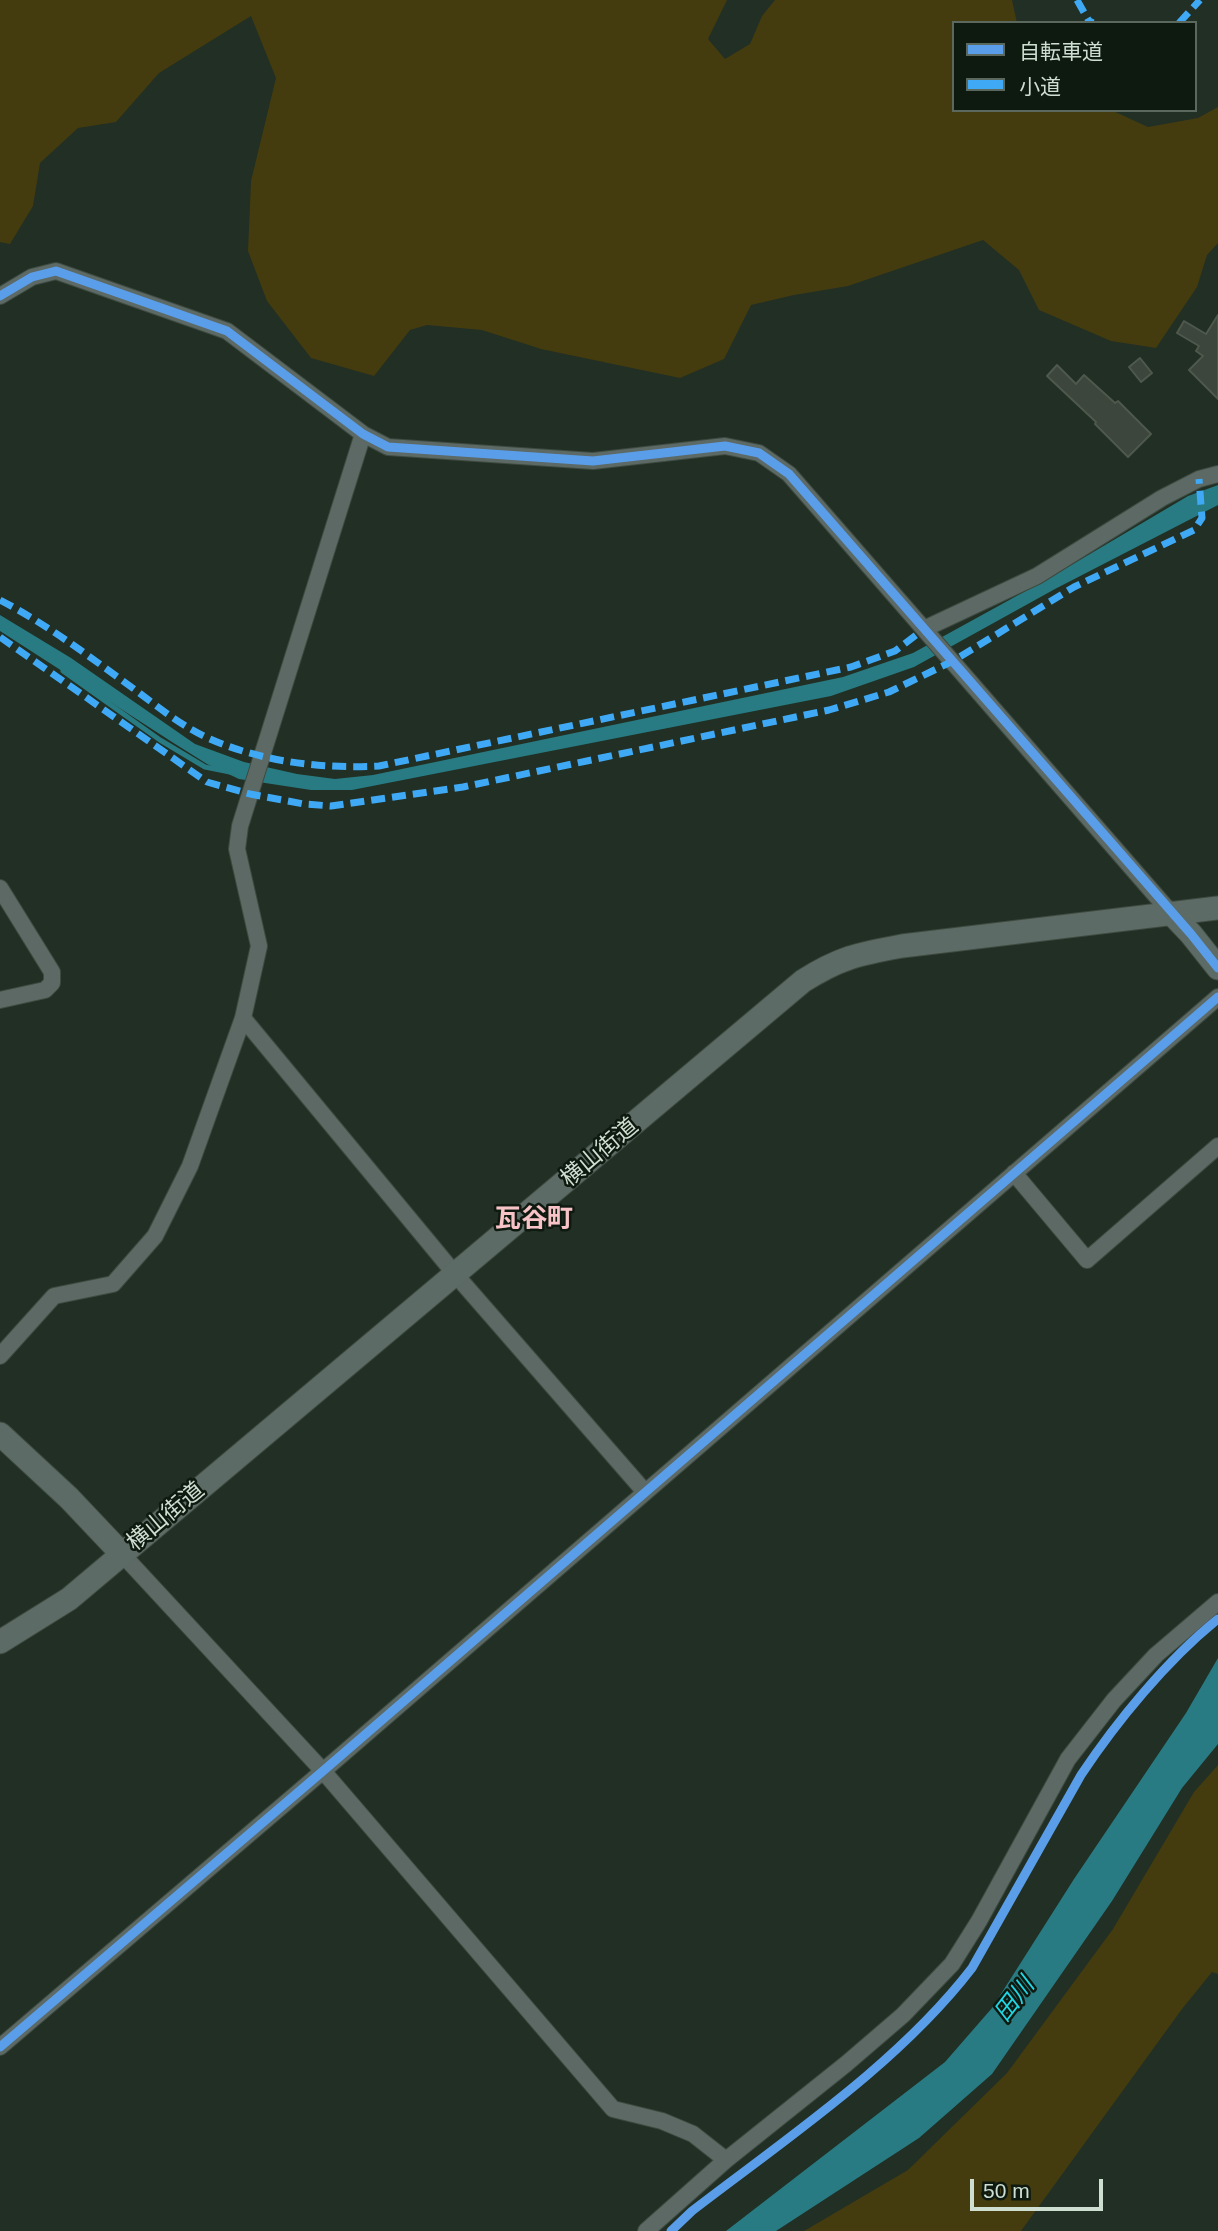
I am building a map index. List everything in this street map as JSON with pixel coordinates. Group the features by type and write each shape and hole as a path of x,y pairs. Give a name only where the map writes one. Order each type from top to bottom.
{"street":[{"path":"0,296 32,277 57,271 227,331 363,434 388,447 593,461 725,446 758,453 789,474 1218,968"},
{"path":"0,1356 54,1296 113,1284 155,1236 190,1166 243,1018 259,946 237,849 240,826 363,434"},
{"path":"924,629 1037,576 1162,498 1199,479 1218,474"},
{"path":"0,888 52,972 52,983 45,990 0,1000"},
{"name":"横山街道","path":"0,1642 69,1599 803,981 827,965 852,955 902,946 1218,908"},
{"path":"0,2047 1218,997"},
{"path":"243,1018 455,1274 645,1492"},
{"path":"1014,1173 1087,1260 1218,1146"},
{"path":"0,1434 69,1498 323,1771 613,2109 662,2121 693,2134 726,2160"},
{"path":"646,2231 726,2160 846,2064 902,2015 952,1964 979,1921 1068,1759 1114,1700 1156,1655 1218,1602"}],"shaded area":[{"path":"0,0 727,0 708,39 725,59 750,44 762,16 775,0 1012,0 1017,21 952,21 952,112 1115,112 1148,127 1198,118 1218,107 1218,243 1207,255 1197,287 1156,348 1111,341 1039,310 1019,270 983,240 848,286 751,305 724,359 680,378 541,349 482,330 427,325 410,330 374,376 311,358 267,301 248,251 251,181 276,78 251,16 159,73 116,122 78,128 40,163 33,206 10,244 0,242"},
{"path":"1218,1765 1218,1974 1212,1972 1182,2009 1021,2231 804,2231 908,2170 1007,2073 1113,1929 1194,1792"}],"water":[{"path":"1218,485 1218,505 1055,589 914,667 831,696 352,790 311,790 239,779 207,764 0,631 0,615 71,658 195,744 244,762 297,774 335,779 373,775 843,677 913,653 1051,577 1188,496"},
{"name":"田川","path":"1218,1658 1218,1744 1182,1788 1112,1901 992,2074 919,2138 776,2231 726,2231 945,2062 992,2008 1074,1879 1186,1713"}],"building":[{"path":"1218,315 1218,399 1189,370 1203,356 1196,351 1199,346 1177,333 1184,321 1206,334"},
{"path":"1140,358 1152,373 1141,382 1129,367"},
{"path":"1057,365 1076,384 1084,375 1115,403 1118,401 1151,434 1128,457 1096,422 1047,376"}],"waterway":[{"path":"63,671 160,740 205,767 230,772"}],"marked path":[{"path":"1077,0 1089,21"},
{"path":"1181,21 1200,0"},
{"path":"0,637 207,782 250,794 331,806 463,787 829,710 889,692 953,661 1074,587 1194,530 1202,518 1199,479"},
{"path":"0,600 52,631 171,716 210,739 272,758 336,766 379,766 851,667 895,651 924,629"}],"cycle path":[{"path":"0,296 32,277 56,271 227,331 363,434 388,447 593,461 725,446 759,453 789,474 1218,968"},
{"path":"0,2047 1218,997"},
{"path":"671,2231 692,2211 840,2098 911,2036 943,2003 972,1968 1095,1754 1162,1672 1218,1619"}],"district":[{"name":"瓦谷町","path":"534,1220"}]}
